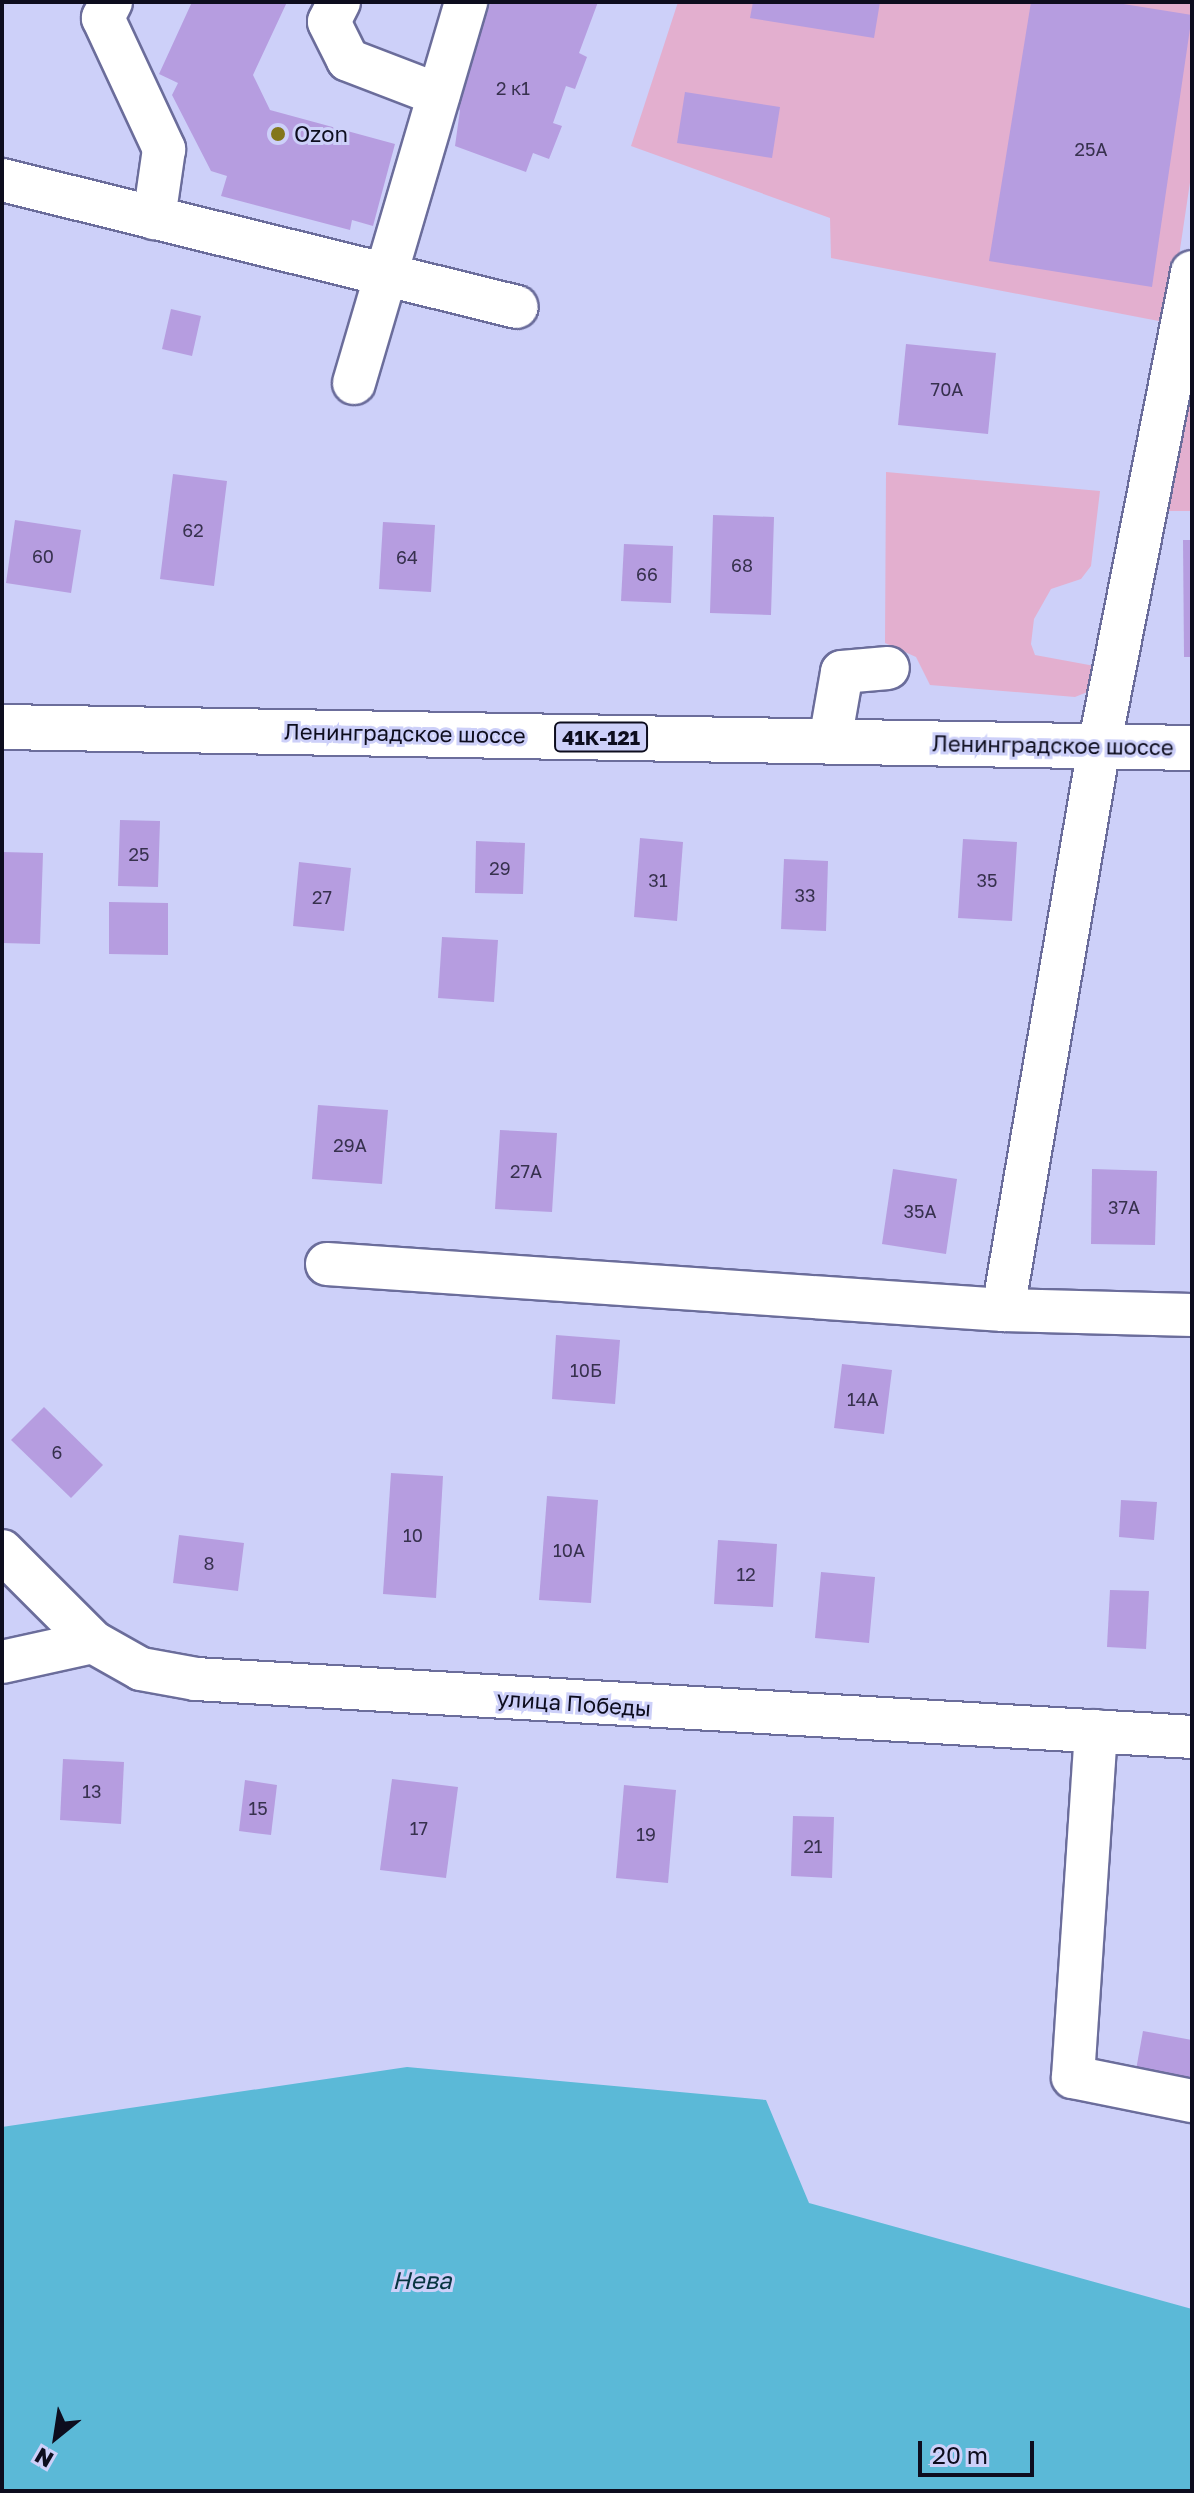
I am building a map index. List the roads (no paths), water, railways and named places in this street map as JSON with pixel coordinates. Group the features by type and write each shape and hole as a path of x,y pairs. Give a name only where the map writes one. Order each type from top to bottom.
{"main road":[{"name":"Ленинградское шоссе","path":"2,727 1192,748"}],"street":[{"path":"111,2 103,18 164,149 154,218"},
{"path":"339,2 329,22 348,60 439,95"},
{"path":"354,383 466,2"},
{"path":"2,180 517,307"},
{"path":"1003,1310 1099,747 1192,272"},
{"path":"830,741 842,672 888,668"},
{"path":"327,1264 1003,1310 1192,1315"},
{"name":"улица Победы","path":"2,1551 93,1642 141,1669 196,1679 1192,1737"},
{"path":"2,1662 93,1642"},
{"path":"1096,1731 1073,2077 1192,2101"}],"water":[{"name":"Нева","path":"407,2067 766,2100 809,2203 1192,2309 1192,2491 2,2491 2,2127"}],"place":[{"name":"Ozon","path":"278,134"}]}
